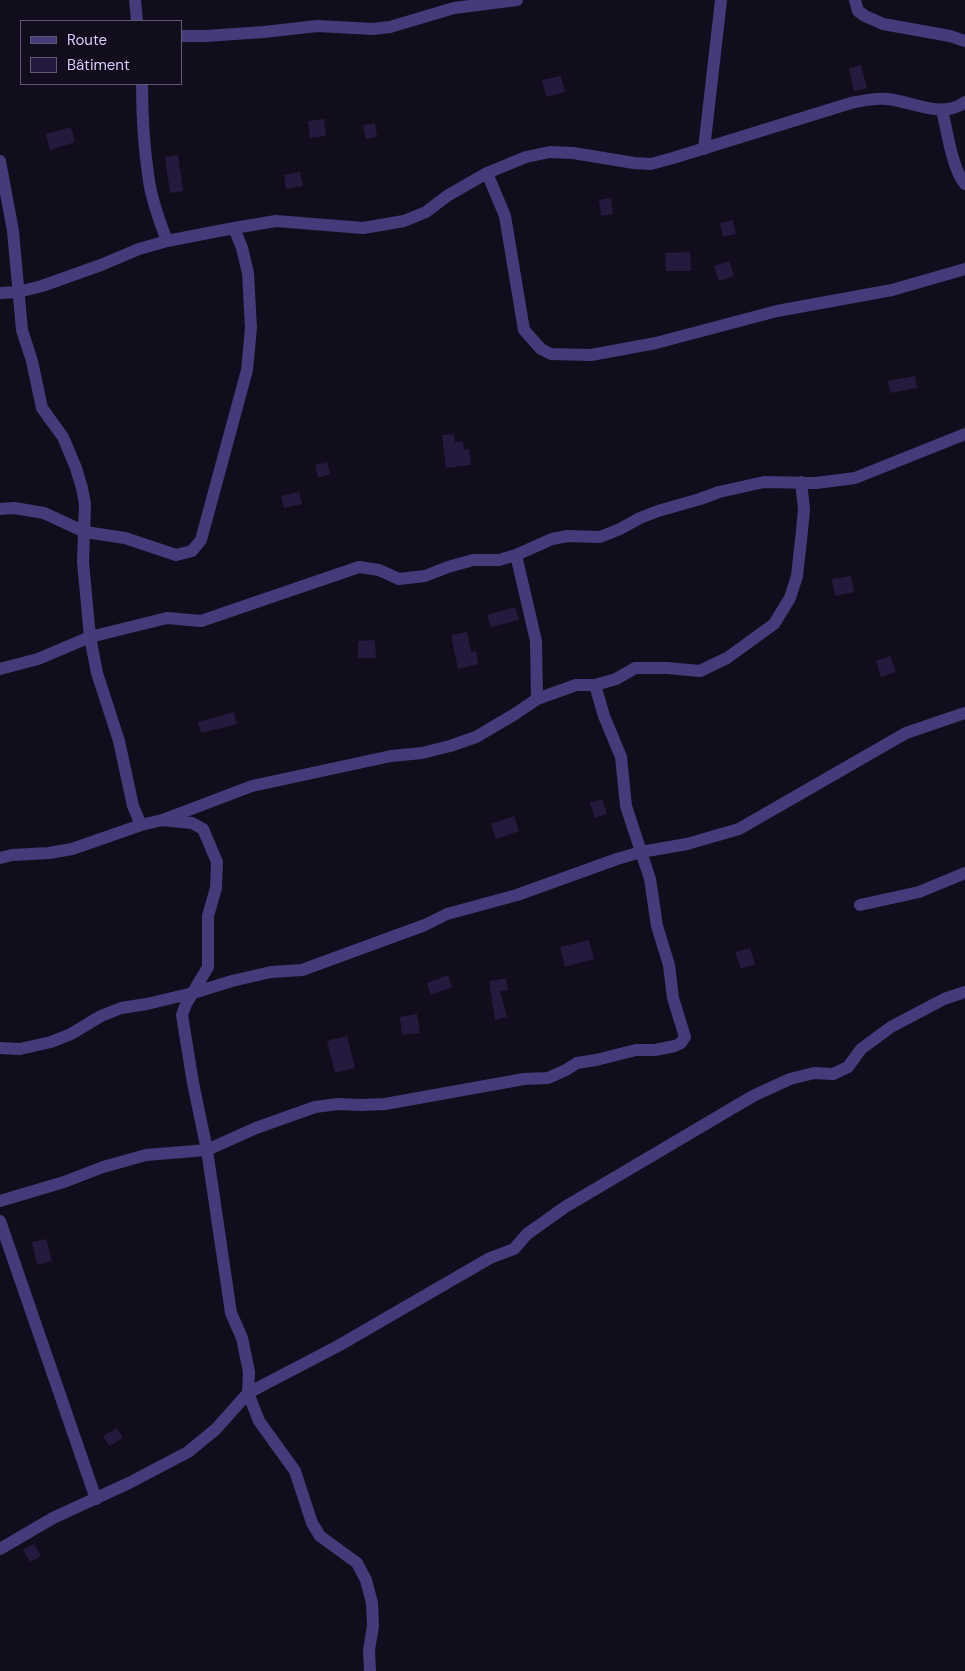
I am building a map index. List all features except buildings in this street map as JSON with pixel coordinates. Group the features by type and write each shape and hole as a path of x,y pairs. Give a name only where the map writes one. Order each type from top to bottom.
{"street":[{"path":"135,0 137,20"},
{"path":"182,36 264,32 317,26 373,28 390,26 454,8 517,0"},
{"path":"704,149 721,0"},
{"path":"855,0 858,11 883,24 950,36 965,41"},
{"path":"142,85 149,182 156,211 167,242"},
{"path":"0,293 18,292 42,286 139,249 234,228 276,221 363,228 404,221 426,212 447,196 487,173 526,157 550,152 573,153 651,164 852,103 877,98 894,99 942,110 959,106 965,102"},
{"path":"942,110 953,158 965,184"},
{"path":"0,161 13,231 22,330 32,361 42,408 63,437 82,488 85,504 83,562 90,637 97,673 118,741 134,806 141,824"},
{"path":"487,173 505,216 524,330 541,349 551,354 591,355 656,343 777,311 892,290 965,268"},
{"path":"0,509 14,508 44,513 85,532 125,538 176,555 192,551 201,540 247,370 251,328 248,273 242,248 234,228"},
{"path":"0,670 38,659 90,637 167,618 201,621 359,567 379,570 400,579 425,576 473,560 499,560 516,555 552,539 568,536 600,537 658,511 700,500 719,492 764,482 816,483 856,478 965,434"},
{"path":"0,858 12,855 49,853 72,848 141,824 162,820 252,786 391,756 422,753 450,746 476,737 537,699 576,685 595,685 616,679 635,668 700,670 727,658 774,624 790,598 797,576 804,509 801,482"},
{"path":"516,555 536,641 537,699"},
{"path":"0,1201 146,1155 207,1150 256,1128 314,1107 338,1104 385,1104 524,1079 548,1078 577,1063 636,1050 654,1050 681,1043 685,1037 673,998 669,965 657,926 650,879 626,806 621,757 604,716 595,685"},
{"path":"0,1048 20,1049 33,1047 71,1034 101,1016 121,1008 193,993 271,972 302,970 425,926 447,914 517,895 609,861 641,852 687,844 739,829 906,733 965,713"},
{"path":"162,820 192,823 203,829 217,862 216,888 208,916 208,967 186,1004 182,1015 192,1083 207,1150 231,1313 242,1338 250,1372 248,1393 259,1422 295,1471 312,1523 320,1536 358,1563 366,1580 372,1604 374,1626 369,1650 370,1671"},
{"path":"860,905 919,892 965,873"},
{"path":"0,1549 53,1518 129,1483 188,1452 216,1430 248,1393 338,1346 490,1258 514,1249 527,1234 565,1207 753,1096 790,1079 814,1073 833,1074 848,1067 861,1049 891,1027 944,999 965,992"},
{"path":"0,1221 96,1499"}]}
